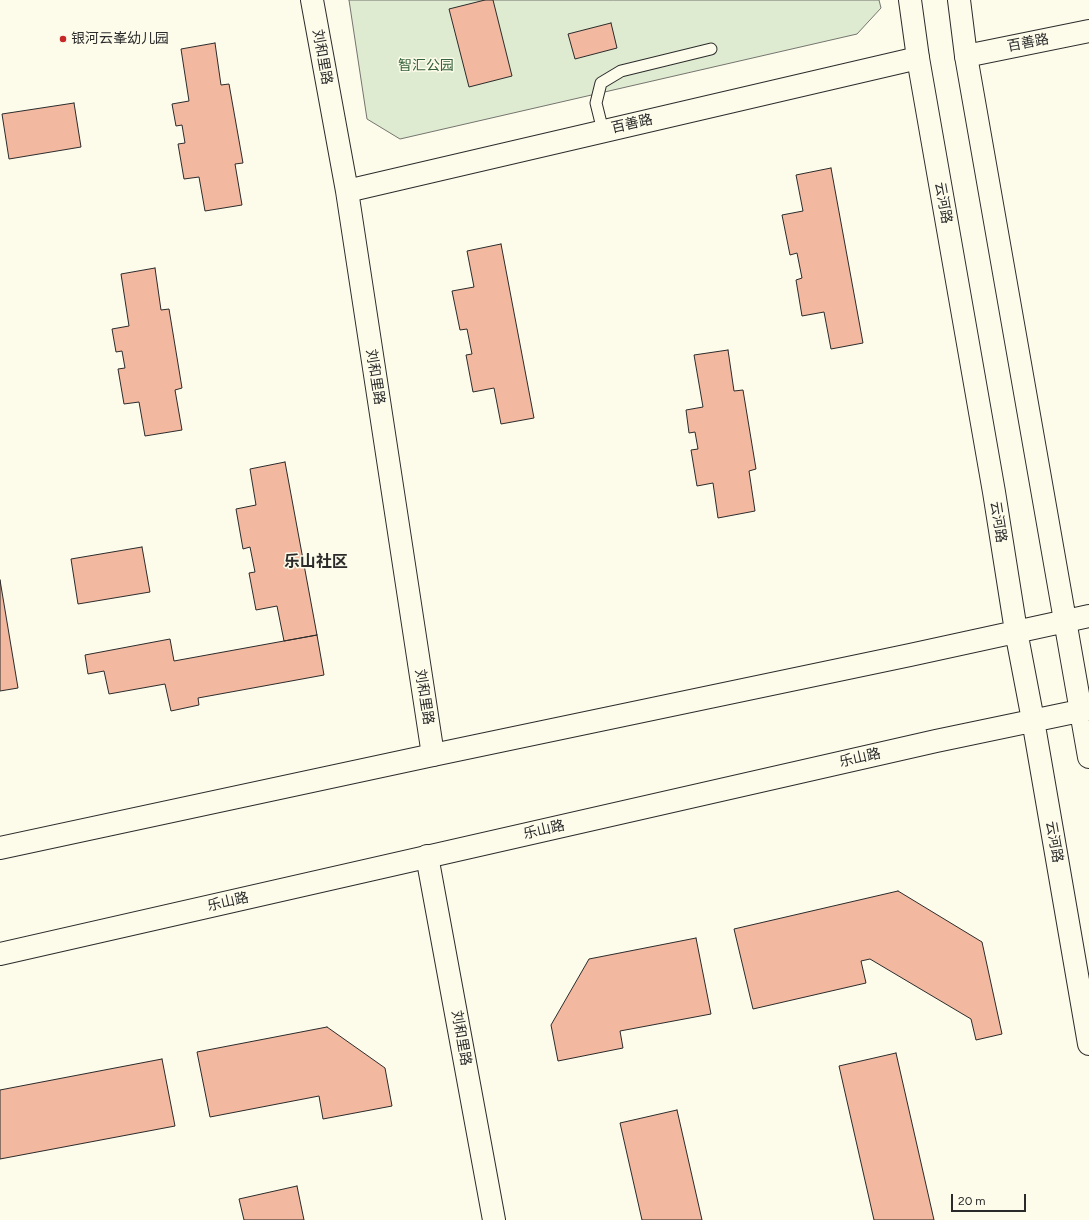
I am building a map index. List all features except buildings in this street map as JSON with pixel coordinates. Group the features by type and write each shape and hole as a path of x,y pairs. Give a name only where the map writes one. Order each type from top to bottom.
{"street":[{"name":"刘和里路","path":"312,0 347,191 433,755"},
{"name":"云河路","path":"910,0 918,58 992,484 1016,632 1033,720 1089,1044"},
{"path":"959,0 966,56 1066,622 1085,710 1089,757"},
{"name":"百善路","path":"966,56 1089,31"},
{"name":"百善路","path":"347,191 918,58"},
{"path":"0,848 433,755 910,656 1089,616"},
{"name":"乐山路","path":"0,954 936,740 1085,710"},
{"name":"刘和里路","path":"427,856 494,1220"}],"lane":[{"path":"602,131 596,103 601,83 621,71 711,49"}],"green space":[{"name":"智汇公园","path":"349,0 879,0 881,8 857,34 400,139 367,119"}],"place":[{"name":"银河云峯幼儿园","path":"63,39"}],"district":[{"name":"乐山社区","path":"316,562"}]}
